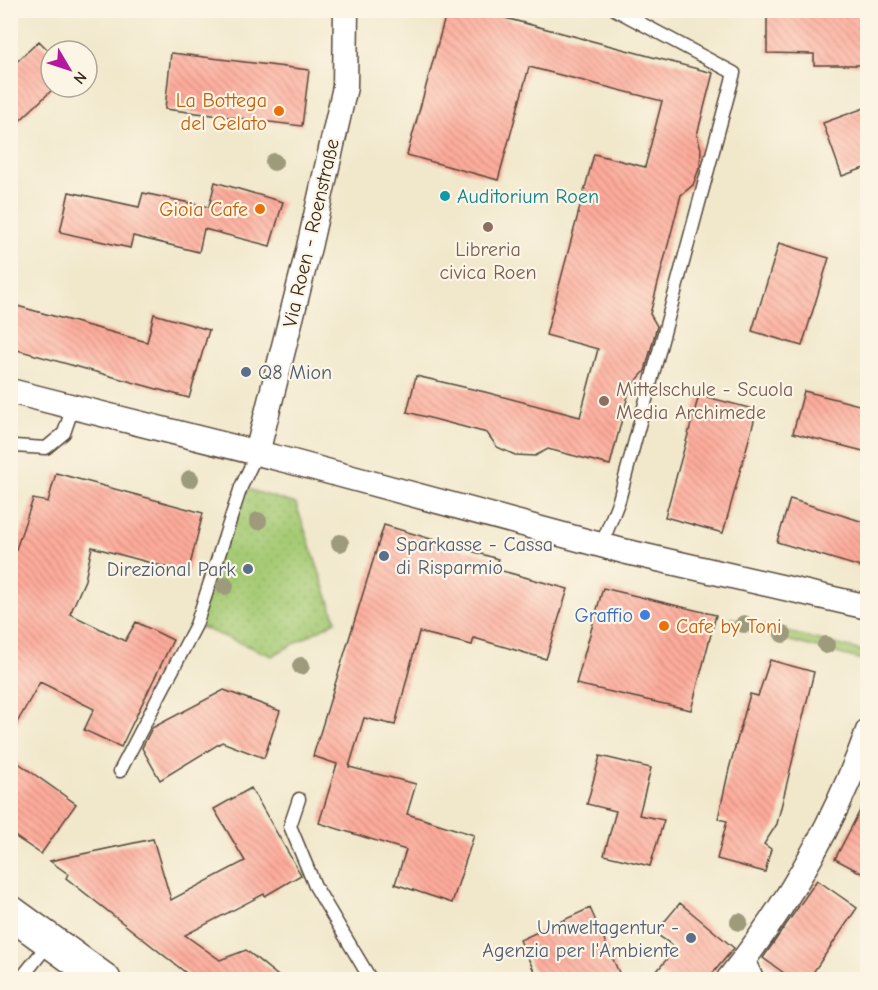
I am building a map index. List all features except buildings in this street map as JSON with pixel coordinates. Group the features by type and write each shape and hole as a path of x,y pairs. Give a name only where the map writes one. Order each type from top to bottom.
{"main road":[{"path":"10,912 104,980"}],"street":[{"name":"Via Roen - Roenstraße","path":"257,453 309,247 345,87 346,10"},
{"path":"10,391 257,453 601,546 867,607"},
{"path":"728,980 806,862 852,774 867,731"}],"lane":[{"path":"601,546 619,500 734,73 616,10"},
{"path":"14,446 46,448 64,433 73,407"},
{"path":"120,771 196,624 241,488 257,453"},
{"path":"299,799 290,826 315,886 371,980"},
{"path":"23,976 51,941"},
{"path":"744,958 751,965 758,980"}],"green space":[{"path":"241,487 296,504 336,621 272,656 196,625"},
{"path":"732,618 867,652 867,661 729,625"}],"place":[{"name":"La Bottega del Gelato","path":"279,111"},
{"name":"Auditorium Roen","path":"445,196"},
{"name":"Gioia Cafe","path":"260,209"},
{"name":"Libreria civica Roen","path":"488,227"},
{"name":"Q8 Mion","path":"246,372"},
{"name":"Mittelschule - Scuola Media Archimede","path":"604,401"},
{"name":"Sparkasse - Cassa di Risparmio","path":"384,556"},
{"name":"Direzional Park","path":"248,569"},
{"name":"Graffio","path":"645,615"},
{"name":"Cafe by Toni","path":"664,626"},
{"name":"Umweltagentur - Agenzia per l'Ambiente","path":"691,938"}]}
